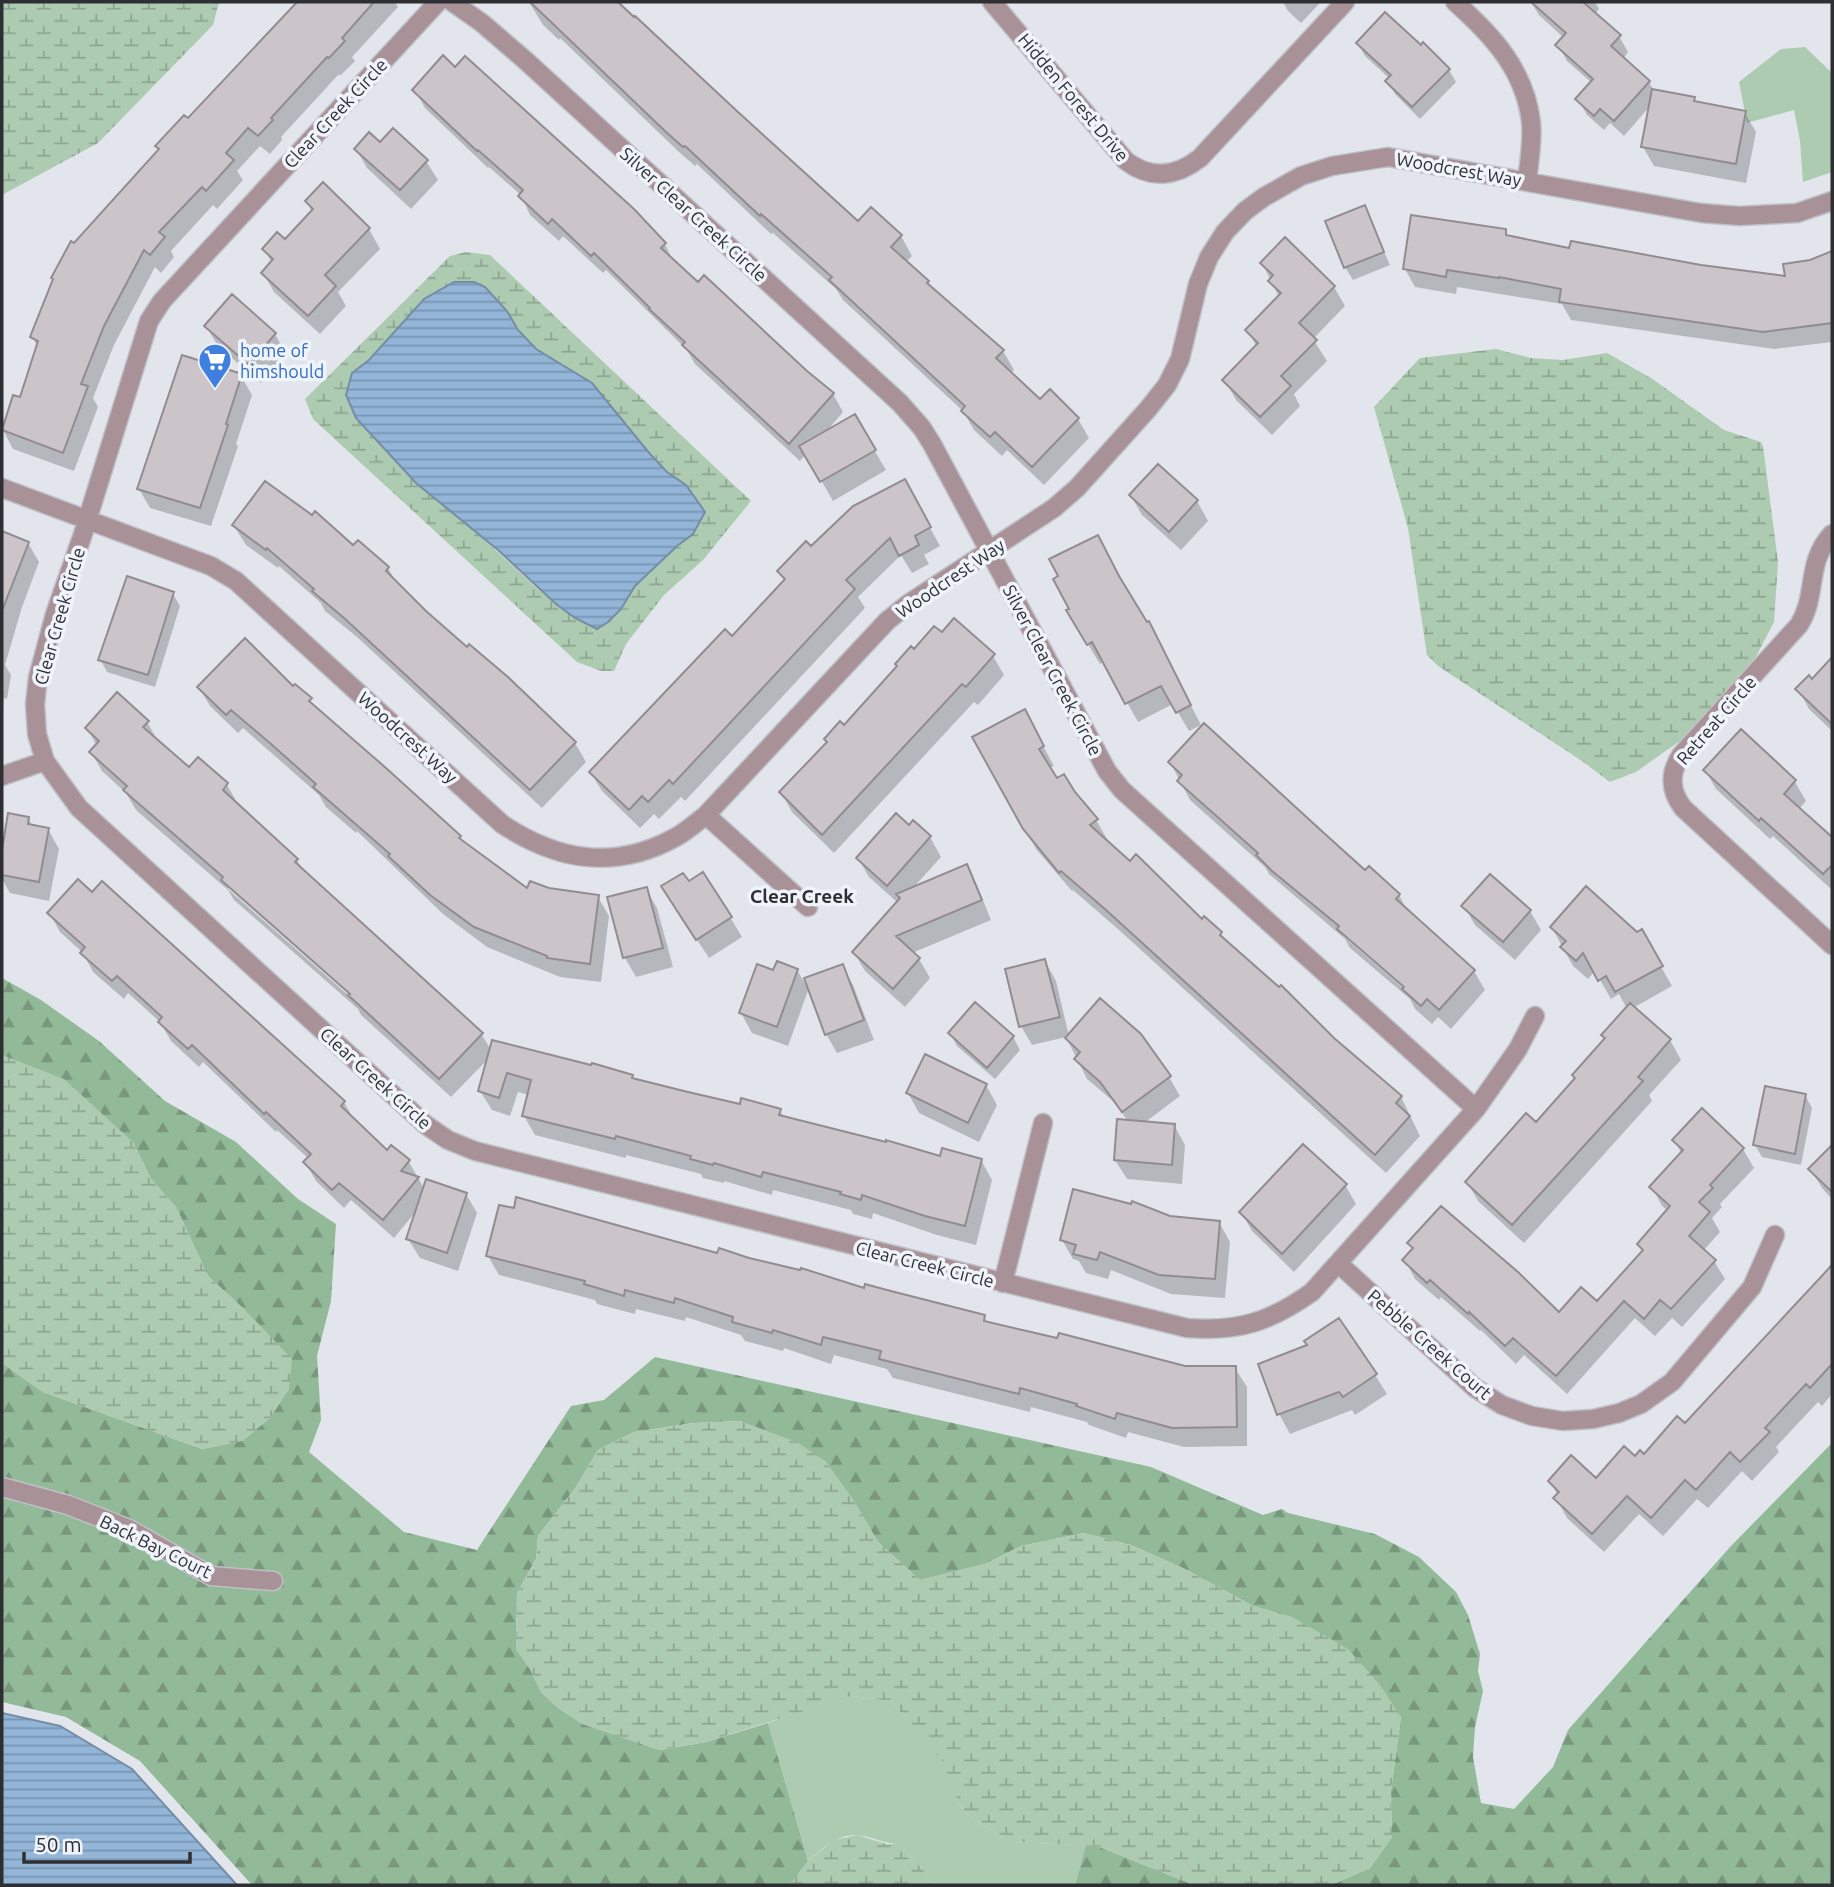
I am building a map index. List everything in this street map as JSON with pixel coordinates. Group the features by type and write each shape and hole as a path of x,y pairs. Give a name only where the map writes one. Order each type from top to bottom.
{"street":[{"name":"Clear Creek Circle","path":"438,2 162,301 149,321 55,614 38,677 34,705 37,734 45,761 79,808 426,1125 449,1140 475,1152 1187,1328 1211,1330 1261,1322 1285,1311 1312,1292 1476,1109 1518,1049 1535,1016"},
{"name":"Silver Clear Creek Circle","path":"452,2 482,23 525,60 900,402 932,444 1107,771 1122,790 1476,1109"},
{"name":"Hidden Forest Drive","path":"992,2 1118,154 1133,167 1165,175 1183,170 1200,158 1345,2"},
{"path":"1455,2 1496,41 1519,79 1531,121 1532,141 1527,181"},
{"name":"Woodcrest Way","path":"2,488 211,566 236,581 502,824 526,839 545,849 574,856 603,858 632,855 650,850 678,836 706,814 887,621 908,604 1054,508 1077,488 1167,385 1180,359 1198,284 1209,257 1225,232 1245,211 1301,176 1332,166 1388,157 1702,213 1797,213 1832,201"},
{"name":"Retreat Circle","path":"1832,534 1818,552 1805,613 1799,625 1681,755 1672,779 1674,793 1683,808 1832,945"},
{"path":"2,776 45,761"},
{"path":"706,814 808,907"},
{"path":"1003,1283 1043,1123"},
{"name":"Pebble Creek Court","path":"1339,1264 1475,1388 1502,1405 1532,1416 1563,1421 1593,1419 1619,1413 1641,1404 1672,1382 1752,1287 1775,1235"},
{"name":"Back Bay Court","path":"2,1487 68,1505 129,1529 211,1576 273,1581"}],"green space":[{"path":"2,2 219,2 213,25 98,143 2,195"},
{"path":"1805,47 1832,73 1832,172 1803,182 1800,141 1794,110 1747,123 1739,82 1781,49"},
{"path":"466,252 490,255 751,501 703,560 664,595 626,644 614,671 601,671 577,662 313,419 305,399 450,256","holes":["485,287 507,311 518,330 536,349 592,383 650,454 667,472 686,485 705,512 693,534 642,580 575,618 416,483 356,418 352,373 369,360 424,299"]},
{"path":"1496,349 1531,358 1563,360 1607,353 1651,378 1724,430 1761,442 1763,446 1778,562 1774,622 1749,670 1691,733 1636,772 1610,782 1438,666 1427,655 1408,528 1374,407 1420,358"},
{"path":"2,978 41,1000 99,1041 165,1101 236,1142 298,1199 336,1224 331,1301 317,1356 321,1420 309,1452 404,1532 477,1550 571,1406 604,1400 655,1357 1151,1467 1263,1515 1282,1509 1288,1513 1375,1534 1419,1557 1456,1592 1468,1615 1480,1654 1478,1671 1483,1691 1475,1727 1473,1757 1481,1803 1514,1809 1553,1767 1568,1730 1730,1547 1832,1443 1832,1885 1331,1885 1370,1868 1392,1837 1391,1790 1401,1717 1294,1618 1253,1606 1185,1569 1131,1545 1084,1533 1021,1546 985,1564 920,1580 878,1542 825,1461 740,1421 694,1423 634,1432 598,1450 576,1487 538,1536 536,1559 517,1593 516,1649 541,1692 558,1708 583,1724 660,1750 706,1742 768,1723 808,1861 790,1885 252,1885 140,1761 66,1717 2,1702 2,1363 43,1392 202,1449 242,1441 271,1417 246,1311 208,1276 176,1207 151,1179 133,1142 30,1067 2,1055"},
{"path":"2,1055 64,1079 133,1142 151,1179 176,1207 208,1276 292,1359 289,1389 271,1417 242,1441 202,1449 43,1392 2,1363"},
{"path":"740,1421 797,1442 825,1461 878,1542 920,1580 985,1564 1021,1546 1084,1533 1131,1545 1185,1569 1253,1606 1294,1618 1348,1649 1380,1685 1401,1717 1391,1790 1392,1837 1370,1868 1331,1885 1194,1885 1097,1846 1010,1842 962,1811 943,1762 891,1701 851,1696 706,1742 660,1750 582,1724 558,1708 541,1692 530,1669 516,1650 517,1593 536,1559 538,1536 576,1487 598,1450 634,1432 694,1423"},
{"path":"851,1696 891,1701 944,1762 962,1811 1010,1842 1086,1845 1075,1885 931,1885 925,1872 900,1844 856,1835 836,1840 808,1861 768,1723"},
{"path":"857,1835 887,1844 900,1844 925,1872 931,1885 790,1885 808,1861 834,1840"},
{"path":"1086,1845 1097,1846 1194,1885 1075,1885"}],"water":[{"path":"454,282 474,282 485,287 536,349 592,383 650,454 667,472 686,485 705,512 693,534 635,586 621,609 597,629 556,604 498,550 416,483 356,418 346,395 352,373 369,360 424,299"},
{"path":"2,1713 60,1726 132,1769 237,1885 2,1885"}],"building":[{"path":"297,2 374,2 342,38 345,41 271,118 273,120 258,136 248,128 226,153 234,160 206,191 202,187 159,232 165,237 150,255 144,250 104,326 81,384 88,386 63,453 2,430 13,395 20,397 38,341 30,337 53,279 51,278 71,241 74,243 159,149 155,146 184,115 188,118"},
{"path":"530,2 618,2 858,221 871,207 902,235 891,247 929,281 927,283 1004,350 996,358 1040,399 1050,389 1079,418 1032,467 995,432 990,437 961,411 965,406 829,280 832,277 666,132"},
{"path":"1531,2 1583,2 1621,35 1611,46 1650,81 1614,121 1600,109 1594,116 1575,99 1593,79 1555,45 1566,33"},
{"path":"1385,12 1421,45 1423,42 1450,69 1412,107 1385,81 1391,75 1356,43"},
{"path":"443,55 455,67 465,56 634,209 666,243 661,248 698,282 704,275 834,393 789,444 682,345 685,342 594,253 591,256 552,219 548,224 518,196 523,190 412,90"},
{"path":"1652,89 1695,97 1694,101 1746,111 1736,164 1641,147"},
{"path":"393,128 428,160 400,190 354,149 369,132 380,142"},
{"path":"323,182 370,228 325,275 336,286 308,316 261,273 273,259 262,249 277,232 285,239 313,209 305,201"},
{"path":"1365,205 1384,252 1344,268 1325,221"},
{"path":"1411,215 1506,229 1506,235 1569,248 1571,241 1701,265 1785,276 1783,264 1810,260 1832,251 1832,323 1763,332 1559,302 1561,289 1499,277 1447,270 1446,277 1403,269"},
{"path":"1285,237 1335,286 1299,323 1317,340 1281,376 1291,386 1260,417 1222,380 1258,343 1245,330 1281,293 1268,281 1273,275 1260,263"},
{"path":"232,294 276,333 249,365 204,326"},
{"path":"182,355 242,374 200,508 137,489"},
{"path":"855,414 876,450 820,482 799,446"},
{"path":"1158,464 1198,500 1169,532 1129,495"},
{"path":"905,479 931,527 915,536 919,545 899,556 890,538 846,580 855,589 673,784 669,780 648,802 642,796 629,810 589,772 725,629 732,636 785,579 777,571 806,541 811,546 853,506"},
{"path":"265,481 312,515 315,511 353,545 358,540 389,567 386,571 426,611 467,647 469,644 508,677 576,742 530,790 312,591 314,589 267,548 266,550 232,525"},
{"path":"2,531 29,542 3,608 2,608"},
{"path":"1098,535 1119,576 1147,622 1149,621 1191,705 1176,713 1161,686 1125,704 1092,642 1087,645 1066,610 1069,609 1053,579 1058,576 1049,559"},
{"path":"127,576 174,592 148,675 98,660"},
{"path":"954,618 995,654 966,687 962,684 822,835 779,792 827,742 824,739 840,721 844,725 897,666 895,664 911,646 914,649 934,626 942,632"},
{"path":"245,638 293,686 295,684 312,698 309,701 461,836 459,838 527,888 530,881 549,888 599,895 590,964 547,958 474,927 430,895 388,856 390,854 313,787 316,784 271,744 231,710 226,715 197,687"},
{"path":"1832,657 1832,724 1795,689 1809,675 1812,679"},
{"path":"117,692 149,721 143,727 189,767 198,757 228,783 223,790 298,859 295,862 483,1033 439,1079 348,995 350,994 221,880 223,877 123,790 127,786 89,752 99,741 85,728"},
{"path":"1025,709 1044,746 1039,749 1057,778 1064,774 1098,819 1090,825 1130,861 1136,854 1202,919 1204,916 1222,932 1220,935 1279,987 1281,985 1334,1038 1402,1096 1396,1103 1410,1116 1375,1155 1106,910 1061,871 1059,873 1023,829 972,737"},
{"path":"1204,723 1365,870 1369,866 1400,894 1396,899 1475,970 1439,1010 1427,999 1421,1006 1402,989 1404,987 1337,929 1339,926 1272,871 1256,855 1258,853 1177,781 1182,775 1168,762"},
{"path":"1741,729 1796,780 1784,794 1832,837 1832,865 1823,874 1703,770"},
{"path":"8,813 29,817 28,824 49,828 39,882 2,875 2,850"},
{"path":"896,813 909,825 913,820 931,836 887,886 856,858"},
{"path":"967,864 982,900 896,936 920,958 893,989 852,952 900,898 896,894"},
{"path":"703,872 732,917 696,940 661,886 683,873 689,881"},
{"path":"1490,874 1531,910 1503,942 1461,906"},
{"path":"78,879 92,892 102,881 345,1101 341,1106 387,1150 391,1145 410,1160 401,1171 419,1177 383,1220 339,1183 332,1190 303,1162 311,1154 266,1112 264,1114 192,1045 188,1049 158,1022 162,1017 117,976 112,981 80,953 85,947 47,913"},
{"path":"1586,886 1637,932 1642,929 1663,966 1615,992 1606,976 1598,981 1583,953 1576,961 1560,947 1566,941 1550,927"},
{"path":"647,887 663,948 623,958 607,897"},
{"path":"1045,959 1060,1017 1019,1027 1005,969"},
{"path":"777,961 798,969 777,1027 739,1013 757,964 773,970"},
{"path":"843,964 864,1020 825,1035 804,978"},
{"path":"1100,998 1141,1034 1171,1076 1122,1112 1100,1082 1074,1059 1080,1052 1065,1038"},
{"path":"975,1002 1014,1036 987,1068 948,1033"},
{"path":"1630,1003 1671,1039 1638,1077 1643,1081 1512,1225 1465,1182 1526,1113 1536,1122 1575,1078 1572,1075 1605,1038 1601,1035"},
{"path":"492,1040 591,1065 592,1063 633,1075 632,1078 688,1092 740,1104 741,1098 781,1109 779,1115 886,1140 940,1156 942,1148 982,1159 965,1226 862,1195 861,1200 840,1194 841,1192 763,1172 761,1177 616,1136 615,1139 522,1116 531,1080 507,1073 499,1098 478,1091"},
{"path":"925,1054 987,1084 968,1123 906,1093"},
{"path":"1765,1086 1806,1094 1795,1154 1753,1145"},
{"path":"1702,1108 1744,1148 1710,1185 1713,1188 1699,1202 1710,1212 1689,1236 1716,1260 1671,1309 1660,1300 1644,1319 1624,1301 1556,1376 1513,1338 1505,1346 1469,1312 1468,1314 1430,1280 1427,1283 1402,1260 1413,1248 1407,1243 1441,1206 1518,1272 1559,1312 1581,1287 1597,1301 1643,1250 1637,1244 1670,1206 1649,1187 1683,1150 1672,1140"},
{"path":"1117,1119 1175,1124 1172,1165 1114,1160"},
{"path":"1303,1144 1347,1184 1282,1254 1239,1212"},
{"path":"1832,1145 1832,1192 1808,1169"},
{"path":"426,1179 467,1193 447,1253 406,1239"},
{"path":"1073,1189 1131,1204 1132,1201 1170,1216 1220,1221 1215,1279 1159,1275 1100,1252 1097,1260 1073,1254 1076,1245 1060,1240"},
{"path":"516,1197 717,1253 719,1248 749,1258 800,1270 801,1268 864,1288 865,1284 985,1315 984,1321 1057,1338 1059,1333 1185,1366 1236,1366 1237,1427 1172,1428 1117,1413 1115,1419 1076,1406 1077,1404 1020,1388 1019,1394 879,1359 881,1351 823,1337 821,1345 773,1330 772,1333 732,1322 733,1317 675,1298 674,1303 625,1290 624,1296 584,1284 585,1281 486,1256 499,1205 514,1208"},
{"path":"1832,1265 1832,1364 1810,1388 1806,1384 1765,1428 1770,1432 1740,1462 1730,1452 1696,1490 1685,1480 1651,1518 1627,1496 1592,1534 1553,1498 1559,1492 1548,1481 1571,1455 1596,1478 1624,1446 1635,1456 1640,1450 1644,1454 1677,1416 1685,1423"},
{"path":"1339,1318 1377,1374 1343,1397 1339,1392 1277,1415 1258,1364 1307,1345 1304,1341"}],"place":[{"name":"home of himshould","path":"215,390"}],"district":[{"name":"Clear Creek","path":"802,896"}]}
